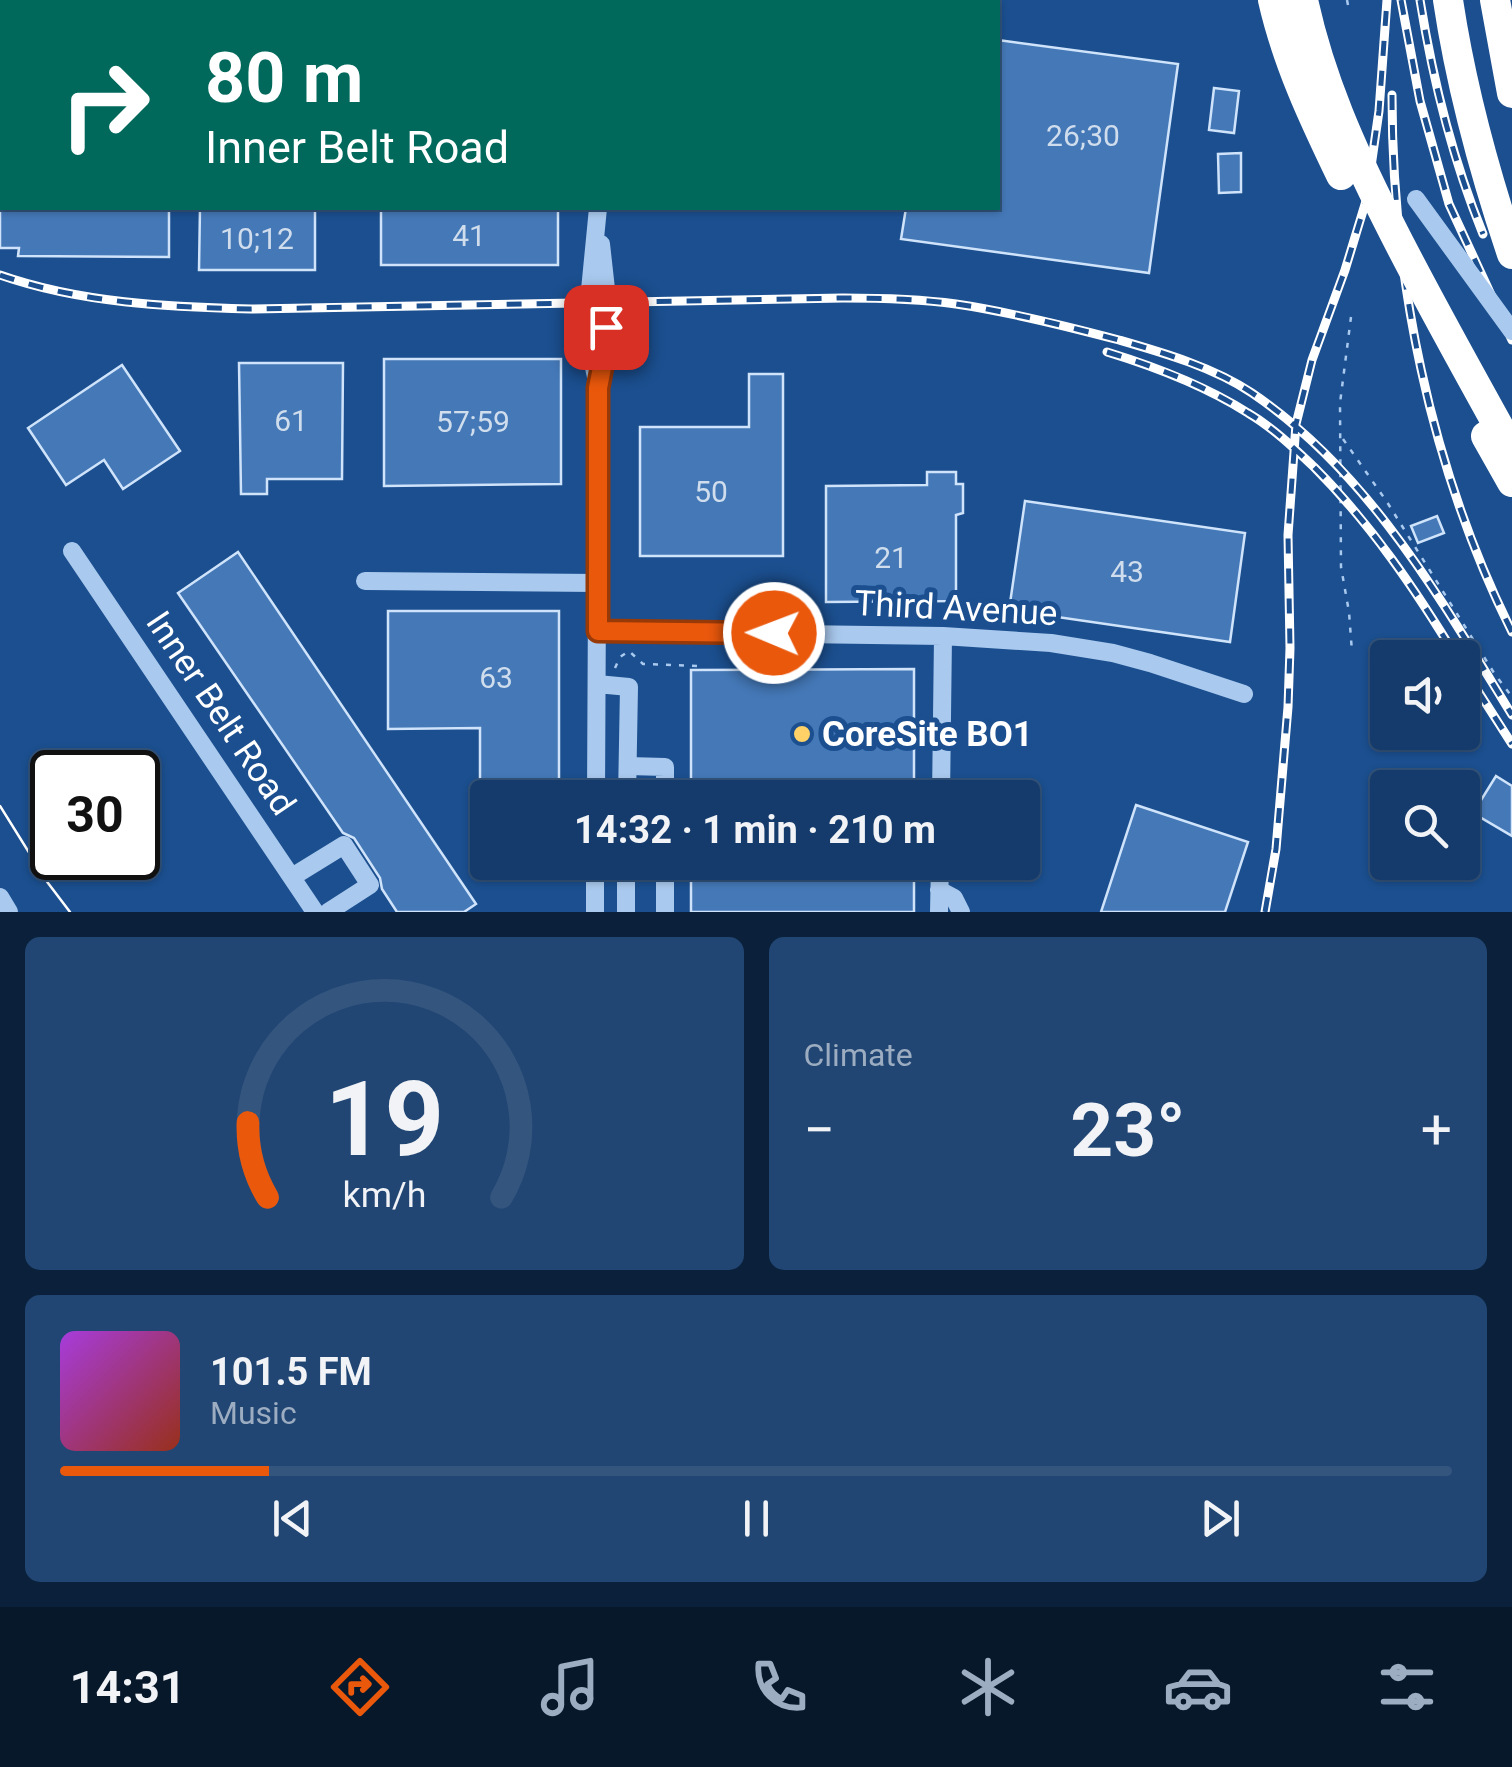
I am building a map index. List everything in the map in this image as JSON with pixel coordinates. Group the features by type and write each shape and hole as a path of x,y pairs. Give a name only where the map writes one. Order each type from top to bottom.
{"highway":[{"path":"1272,0 1301,89 1341,176 1512,482"},
{"path":"1304,0 1328,90 1360,166 1512,451"},
{"path":"1451,0 1475,114 1512,238"},
{"path":"1451,0 1470,116 1512,254"},
{"path":"1466,0 1488,111 1512,197"},
{"path":"1495,0 1512,93"}],"street":[{"path":"1416,199 1512,331"},
{"path":"597,216 598,289"},
{"path":"596,780 598,388 591,354 598,327"},
{"name":"Inner Belt Road","path":"72,552 315,912"},
{"path":"365,581 598,583"},
{"name":"Third Avenue","path":"598,631 943,636 1051,643 1112,653 1244,694"},
{"path":"941,780 943,636"},
{"path":"597,678 629,688 628,780"},
{"path":"628,766 665,766 665,780"},
{"path":"292,877 344,845 370,885 328,912"},
{"path":"595,880 595,912"},
{"path":"626,880 626,912"},
{"path":"665,880 665,912"},
{"path":"939,880 939,912"},
{"path":"939,890 954,898 961,912"},
{"path":"0,897 9,912"}],"path":[{"path":"1346,0 1349,10"},
{"path":"1351,317 1340,403 1340,566 1352,652"},
{"path":"1340,436 1512,697"},
{"path":"597,678 614,672 618,660 628,651 643,664 699,666"}],"building":[{"path":"1000,40 1178,64 1149,273 901,239 906,210 1000,210"},
{"path":"1214,88 1239,91 1234,133 1209,130"},
{"path":"1241,153 1241,192 1219,193 1218,154"},
{"path":"0,210 169,210 169,257 18,256 19,248 0,248"},
{"path":"200,210 315,210 315,270 199,270"},
{"path":"381,210 558,210 558,265 381,265"},
{"path":"384,359 561,359 561,484 384,486"},
{"path":"239,363 343,363 342,479 267,479 267,494 241,494"},
{"path":"122,365 180,451 123,489 104,460 66,485 28,428"},
{"path":"749,374 783,374 783,556 640,556 640,427 749,427"},
{"path":"927,472 956,472 956,484 963,484 963,513 956,515 956,601 826,602 826,486 927,485"},
{"path":"1025,501 1245,533 1230,642 1009,610"},
{"path":"1437,516 1444,533 1418,543 1411,526"},
{"path":"238,552 476,904 464,912 397,912 354,838 343,833 178,593"},
{"path":"388,611 559,611 559,780 480,780 480,728 388,729"},
{"name":"CoreSite BO1","path":"914,669 914,780 691,780 691,670"},
{"path":"1496,776 1512,786 1512,836 1480,817 1480,802"},
{"path":"1136,805 1248,842 1225,912 1101,912"},
{"path":"691,880 914,880 914,912 691,912"}],"tunnel":[{"path":"606,289 606,327"},
{"path":"589,327 590,290"}],"tram line":[{"path":"0,806 70,912"}],"railway":[{"path":"1265,912 1276,849 1288,707 1288,535 1296,424 1312,360 1366,201 1379,111 1387,0"},
{"path":"1401,0 1420,101 1449,204 1512,340"},
{"path":"1420,0 1445,119 1483,234"},
{"path":"1392,95 1399,233 1421,370 1459,504 1512,632"},
{"path":"0,275 93,298 251,309 914,300 997,311 1136,345 1237,384 1294,425 1332,460 1399,540 1512,715"},
{"path":"1107,352 1214,394 1274,431 1314,467 1373,534 1445,640"},
{"path":"1480,694 1512,744"}],"place":[{"name":"CoreSite BO1","path":"802,734"}],"route":[{"path":"606,327 598,388 598,631 774,633"}]}
